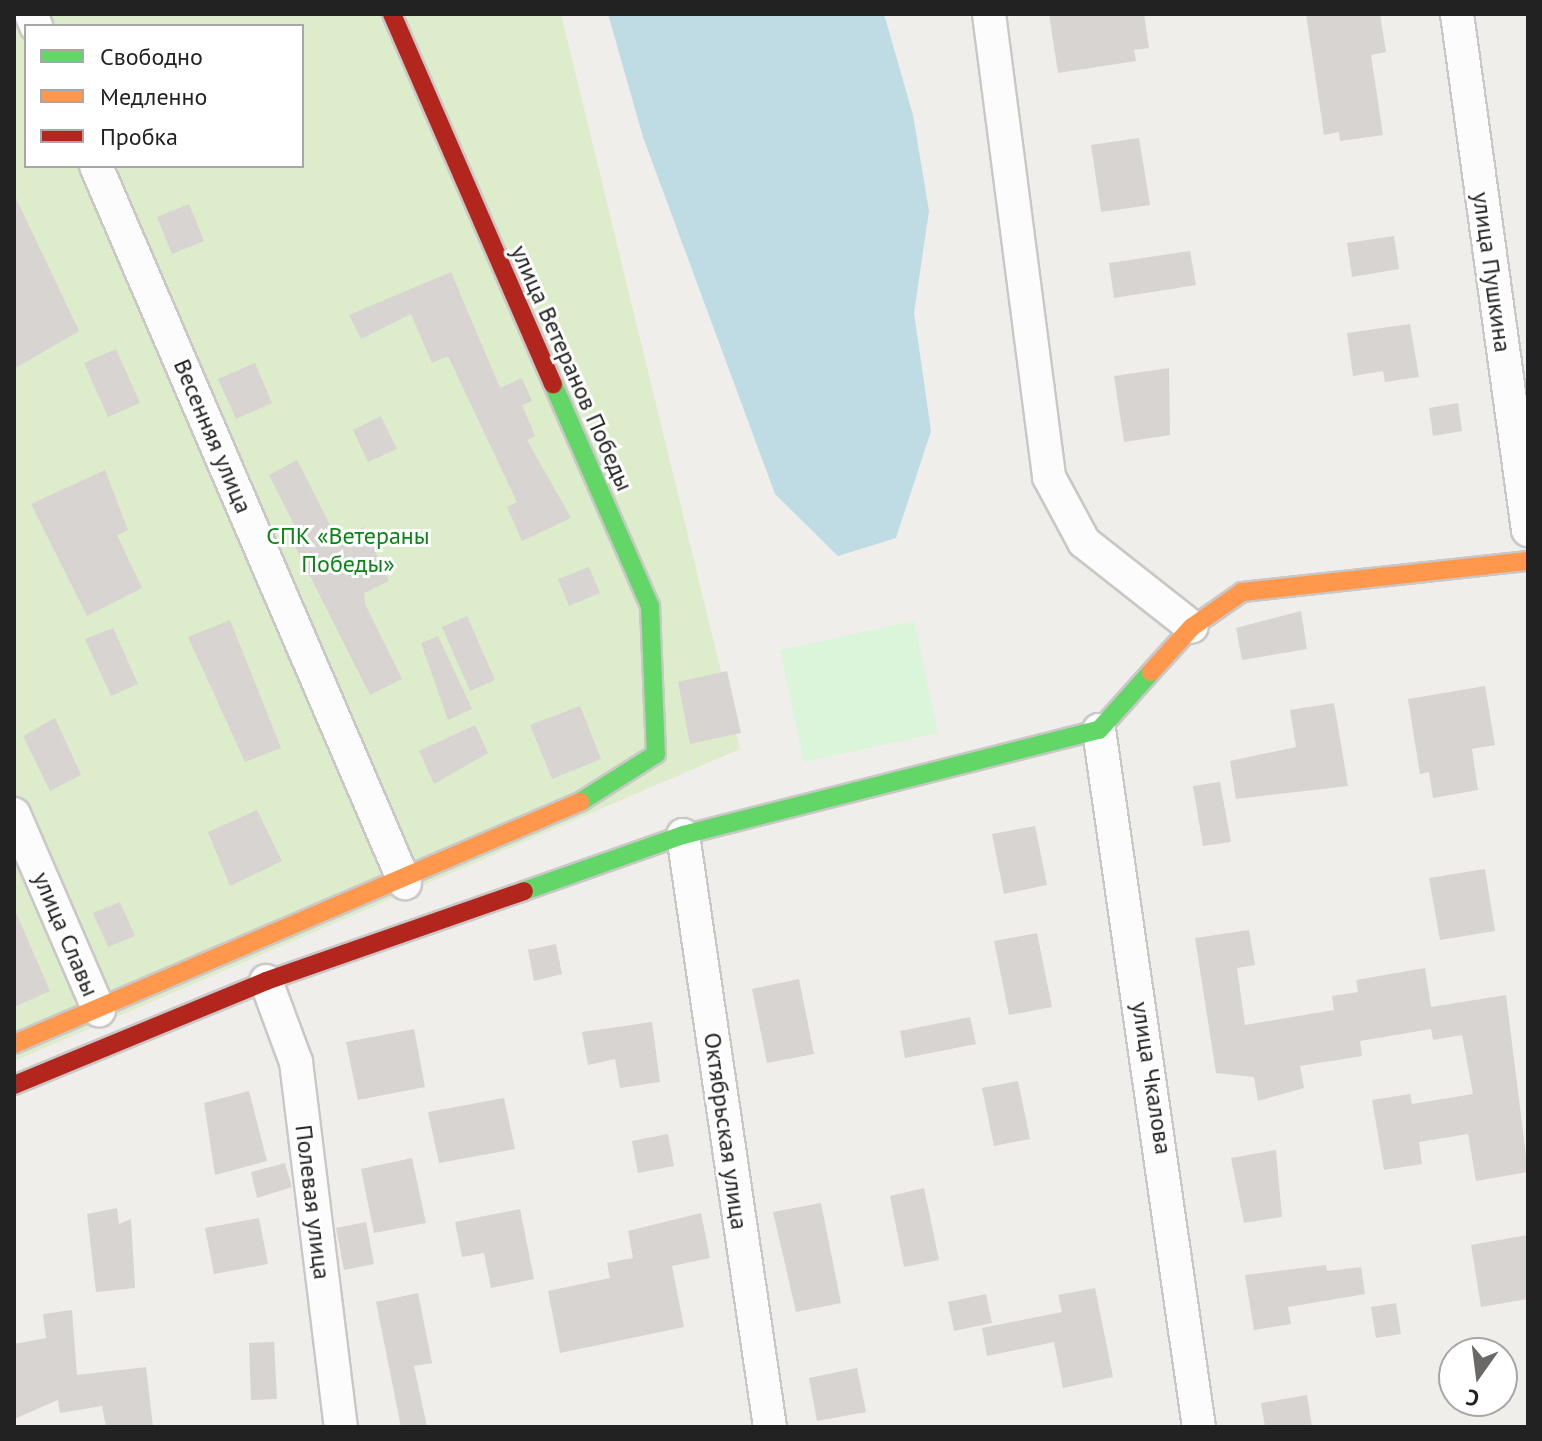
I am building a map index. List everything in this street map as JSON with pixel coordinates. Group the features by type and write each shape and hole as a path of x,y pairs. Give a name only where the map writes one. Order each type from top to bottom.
{"street":[{"name":"улица Ветеранов Победы","path":"392,14 650,606 656,754 565,812 405,883"},
{"path":"989,14 1049,477 1084,542 1192,627"},
{"name":"улица Пушкина","path":"1457,14 1528,530"},
{"name":"Весенняя улица","path":"97,168 405,883"},
{"path":"14,1085 266,981 683,835 1099,730 1192,627 1242,592 1528,561"},
{"name":"улица Чкалова","path":"1099,730 1199,1427"},
{"name":"улица Славы","path":"14,814 99,1010"},
{"name":"Октябрьская улица","path":"683,835 770,1427"},
{"path":"14,1044 405,883"},
{"name":"Полевая улица","path":"266,981 296,1062 341,1427"}],"green space":[{"name":"СПК «Ветераны Победы»","path":"14,14 561,14 740,749 14,1061"},
{"path":"914,621 938,733 804,762 780,650"}],"water":[{"path":"608,14 884,14 913,115 929,211 914,313 931,431 896,538 838,556 775,494 643,137"}],"building":[{"path":"1049,14 1144,14 1149,48 1134,50 1136,61 1058,73"},
{"path":"1306,14 1380,14 1386,52 1371,55 1383,135 1340,141 1339,132 1324,135"},
{"path":"1139,138 1150,205 1101,212 1091,145"},
{"path":"14,194 79,331 14,369"},
{"path":"189,204 204,241 172,254 157,217"},
{"path":"1394,236 1399,269 1352,277 1347,243"},
{"path":"1190,251 1196,285 1114,298 1109,263"},
{"path":"451,272 500,388 522,378 532,401 522,405 535,436 527,440 571,518 522,541 507,507 517,502 448,356 432,363 411,314 361,339 349,315"},
{"path":"1410,324 1419,377 1385,382 1383,371 1353,376 1347,333"},
{"path":"116,349 140,403 108,417 84,363"},
{"path":"255,363 272,403 236,419 218,379"},
{"path":"1169,368 1170,435 1124,442 1114,376"},
{"path":"1458,403 1462,431 1433,436 1429,408"},
{"path":"381,416 397,449 368,462 353,430"},
{"path":"297,460 332,529 339,526 343,536 364,527 389,581 364,593 365,604 402,679 370,695 295,546 303,542 269,475"},
{"path":"105,470 128,530 117,535 142,588 87,616 31,504"},
{"path":"589,567 600,593 569,606 558,579"},
{"path":"1301,611 1307,649 1242,660 1236,628"},
{"path":"467,616 495,680 470,691 442,627"},
{"path":"230,620 281,748 245,762 188,637"},
{"path":"113,628 138,684 111,696 85,639"},
{"path":"438,636 472,709 448,720 421,643"},
{"path":"727,671 741,733 690,744 678,682"},
{"path":"1485,686 1495,745 1472,749 1478,790 1433,798 1429,772 1420,774 1408,699"},
{"path":"1334,703 1348,786 1236,799 1230,761 1296,747 1290,710"},
{"path":"580,706 601,759 552,779 530,725"},
{"path":"55,718 81,775 50,791 23,736"},
{"path":"475,725 488,753 434,784 419,751"},
{"path":"1220,782 1231,842 1203,846 1193,786"},
{"path":"257,810 282,861 230,886 208,832"},
{"path":"1035,826 1047,885 1004,894 992,834"},
{"path":"1485,869 1495,931 1440,940 1429,878"},
{"path":"120,902 135,936 108,947 93,913"},
{"path":"14,908 50,991 14,1007"},
{"path":"1249,930 1255,965 1237,968 1245,1025 1334,1010 1332,996 1358,992 1356,980 1425,968 1431,1007 1506,995 1528,1172 1476,1181 1468,1134 1419,1142 1422,1164 1384,1170 1372,1100 1410,1094 1412,1104 1473,1094 1462,1035 1433,1040 1431,1029 1360,1041 1362,1056 1300,1066 1304,1088 1258,1101 1254,1077 1216,1073 1195,938"},
{"path":"1037,933 1052,1007 1009,1015 994,941"},
{"path":"556,944 562,974 534,981 528,950"},
{"path":"799,979 814,1054 767,1063 752,989"},
{"path":"970,1017 976,1044 905,1058 900,1031"},
{"path":"652,1022 660,1082 620,1088 615,1059 588,1065 582,1032"},
{"path":"414,1029 425,1087 358,1100 346,1042"},
{"path":"1018,1081 1030,1139 994,1146 982,1088"},
{"path":"249,1091 267,1161 215,1175 204,1103"},
{"path":"504,1098 515,1149 439,1163 428,1112"},
{"path":"668,1134 674,1166 638,1173 632,1141"},
{"path":"1276,1150 1282,1217 1244,1223 1231,1158"},
{"path":"412,1158 426,1223 374,1233 361,1169"},
{"path":"285,1163 292,1187 257,1198 251,1172"},
{"path":"924,1188 939,1260 904,1267 890,1196"},
{"path":"821,1203 841,1303 796,1312 773,1212"},
{"path":"117,1208 119,1224 131,1219 135,1288 96,1292 87,1214"},
{"path":"520,1209 534,1279 491,1288 484,1253 462,1257 455,1222"},
{"path":"701,1213 710,1258 672,1266 684,1327 560,1353 548,1291 610,1278 607,1263 633,1258 628,1231"},
{"path":"259,1218 268,1264 214,1274 205,1228"},
{"path":"366,1222 374,1264 344,1270 336,1228"},
{"path":"1528,1235 1528,1299 1481,1307 1471,1245"},
{"path":"1326,1265 1327,1271 1361,1267 1365,1294 1288,1307 1291,1324 1254,1330 1245,1275"},
{"path":"1095,1288 1113,1377 1063,1388 1054,1342 987,1356 982,1328 1062,1312 1058,1295"},
{"path":"418,1293 432,1363 414,1366 427,1427 401,1427 376,1302"},
{"path":"986,1294 992,1323 954,1331 948,1302"},
{"path":"1396,1303 1401,1334 1376,1338 1371,1307"},
{"path":"72,1310 77,1375 146,1367 153,1427 106,1427 102,1406 60,1413 58,1400 14,1419 14,1344 46,1338 43,1314"},
{"path":"274,1342 277,1399 251,1400 249,1343"},
{"path":"857,1368 866,1412 817,1421 809,1378"},
{"path":"1307,1395 1312,1427 1265,1427 1261,1403"}],"traffic: fast":[{"path":"553,384 650,606 656,754 580,802"},
{"path":"524,891 683,835 1099,730 1151,672"}],"traffic: slow":[{"path":"1151,672 1192,627 1242,592 1528,561"},
{"path":"14,1044 580,802"}],"traffic: jam":[{"path":"392,14 553,384"},
{"path":"14,1085 266,981 524,891"}]}
